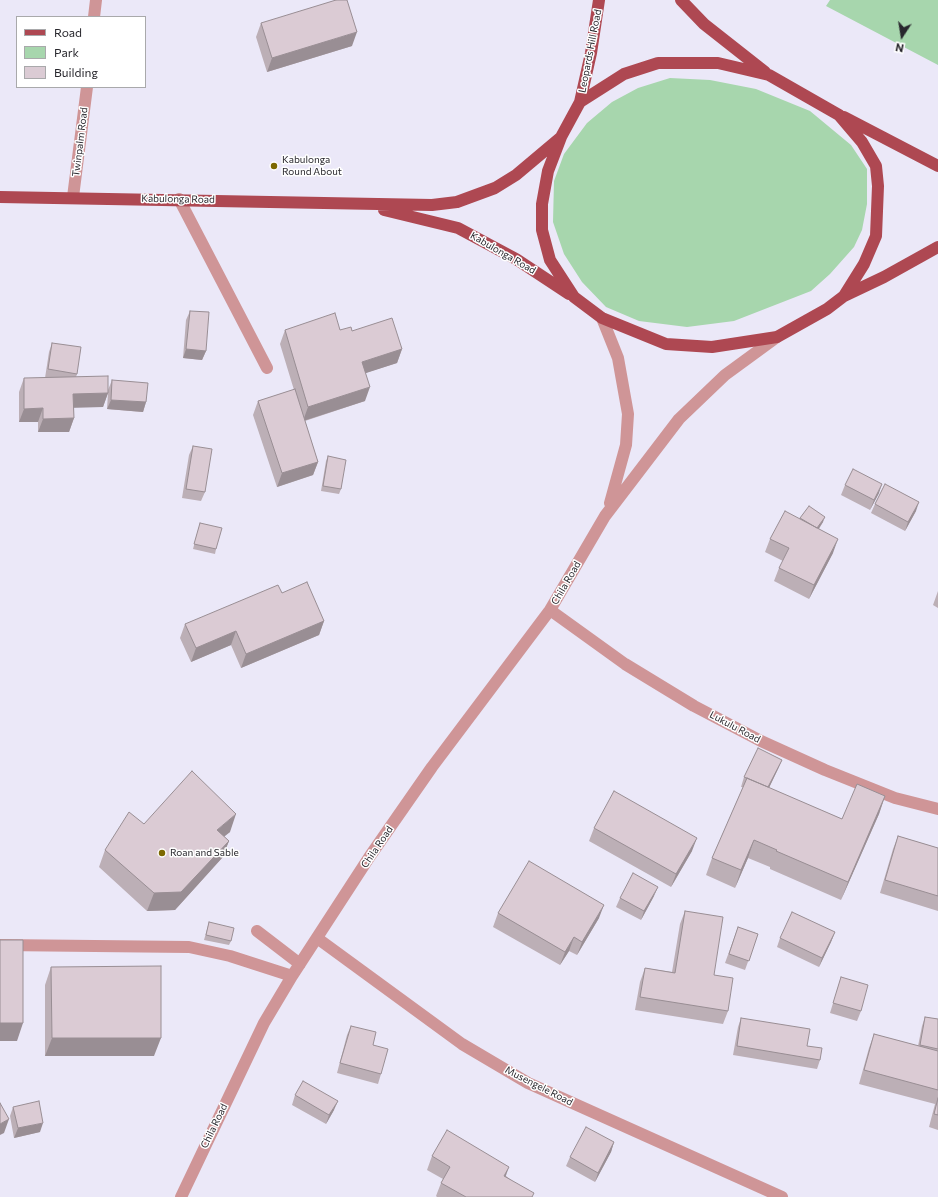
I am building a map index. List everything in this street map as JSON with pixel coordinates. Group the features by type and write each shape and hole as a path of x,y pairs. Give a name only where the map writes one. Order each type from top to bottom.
{"main road":[{"name":"Leopards Hill Road","path":"580,102 591,53 599,0"},
{"path":"681,0 704,24 769,75 839,115 938,166"},
{"path":"574,297 550,260 542,230 542,204 548,171 561,137 580,102 624,74 658,63 718,62 769,75"},
{"path":"839,115 862,142 876,166 878,186 876,236 864,264 844,296"},
{"name":"Kabulonga Road","path":"0,196 432,205 457,202 495,188 516,175 561,137"},
{"name":"Kabulonga Road","path":"357,204 428,219 458,228 516,258 574,297 602,318 666,344 712,347 777,337"},
{"path":"777,337 826,309 844,296 884,277 938,247"}],"street":[{"path":"94,16 96,0"},
{"name":"Twinpalm Road","path":"73,197 87,88"},
{"path":"179,199 267,368"},
{"name":"Chila Road","path":"602,318 618,358 628,414 626,445 615,489 606,516"},
{"name":"Chila Road","path":"181,1197 264,1023 292,976 370,856 432,767 550,610 606,516 679,419 725,375 777,337"},
{"name":"Lukulu Road","path":"550,610 625,664 694,706 761,741 824,770 896,798 938,809"},
{"path":"257,932 300,964"},
{"name":"Musengele Road","path":"317,938 462,1044 528,1083 782,1197"},
{"path":"0,945 189,946 230,956 292,976"}],"green space":[{"path":"830,0 938,0 938,65 826,6"},
{"path":"670,78 710,80 756,89 810,111 851,145 867,169 867,204 862,230 854,247 830,274 811,291 734,321 687,327 639,321 606,307 582,282 564,254 553,222 554,181 564,154 587,123 612,102 638,88"}],"building":[{"path":"336,0 347,0 357,32 272,58 261,23"},
{"path":"190,311 209,312 206,351 186,349"},
{"path":"335,313 340,330 351,327 352,331 392,318 402,349 362,362 370,387 308,407 285,330"},
{"path":"52,343 81,347 77,374 48,369"},
{"path":"108,376 108,393 73,394 74,418 43,419 43,408 24,409 24,378"},
{"path":"112,380 148,383 146,402 111,400"},
{"path":"295,389 318,462 282,473 258,401"},
{"path":"193,446 212,449 205,492 186,489"},
{"path":"328,456 346,460 341,489 323,486"},
{"path":"853,469 882,484 874,500 845,485"},
{"path":"885,484 919,502 908,522 875,504"},
{"path":"809,506 825,517 817,528 800,518"},
{"path":"785,511 838,539 814,585 779,568 789,548 770,539"},
{"path":"200,523 222,528 216,549 194,544"},
{"path":"307,582 324,621 246,654 236,631 196,648 185,624 278,585 282,593"},
{"path":"758,748 782,760 768,787 744,777"},
{"name":"Roan and Sable","path":"192,771 236,814 217,830 229,841 181,892 154,893 105,850 129,812 144,824"},
{"path":"747,778 842,819 857,784 885,796 848,882 754,840 741,870 712,858"},
{"path":"614,791 697,838 676,874 594,828"},
{"path":"898,836 938,848 938,896 885,880"},
{"path":"529,861 604,905 582,942 574,937 565,952 498,913"},
{"path":"633,873 658,887 644,911 620,898"},
{"path":"685,911 723,917 714,975 733,978 728,1011 640,997 645,968 675,973"},
{"path":"792,912 835,932 822,958 780,938"},
{"path":"209,922 234,928 231,941 206,935"},
{"path":"738,927 758,934 749,961 729,954"},
{"path":"0,940 23,940 23,1023 0,1023"},
{"path":"161,966 161,1038 52,1038 51,967"},
{"path":"841,977 868,985 861,1011 833,1003"},
{"path":"925,1017 938,1019 938,1049 920,1045"},
{"path":"741,1018 810,1029 807,1046 822,1048 820,1060 737,1046"},
{"path":"351,1026 376,1032 373,1045 388,1049 381,1074 340,1063"},
{"path":"874,1034 938,1051 938,1090 864,1070"},
{"path":"303,1081 338,1101 329,1115 295,1095"},
{"path":"938,1098 938,1115 934,1114"},
{"path":"39,1101 43,1123 18,1128 13,1107"},
{"path":"0,1103 9,1119 0,1124"},
{"path":"586,1127 614,1142 598,1173 570,1157"},
{"path":"447,1130 509,1167 504,1176 534,1193 532,1197 466,1197 441,1183 450,1167 432,1156"}],"place":[{"name":"Kabulonga Round About","path":"274,166"},
{"name":"Roan and Sable","path":"162,853"}]}
